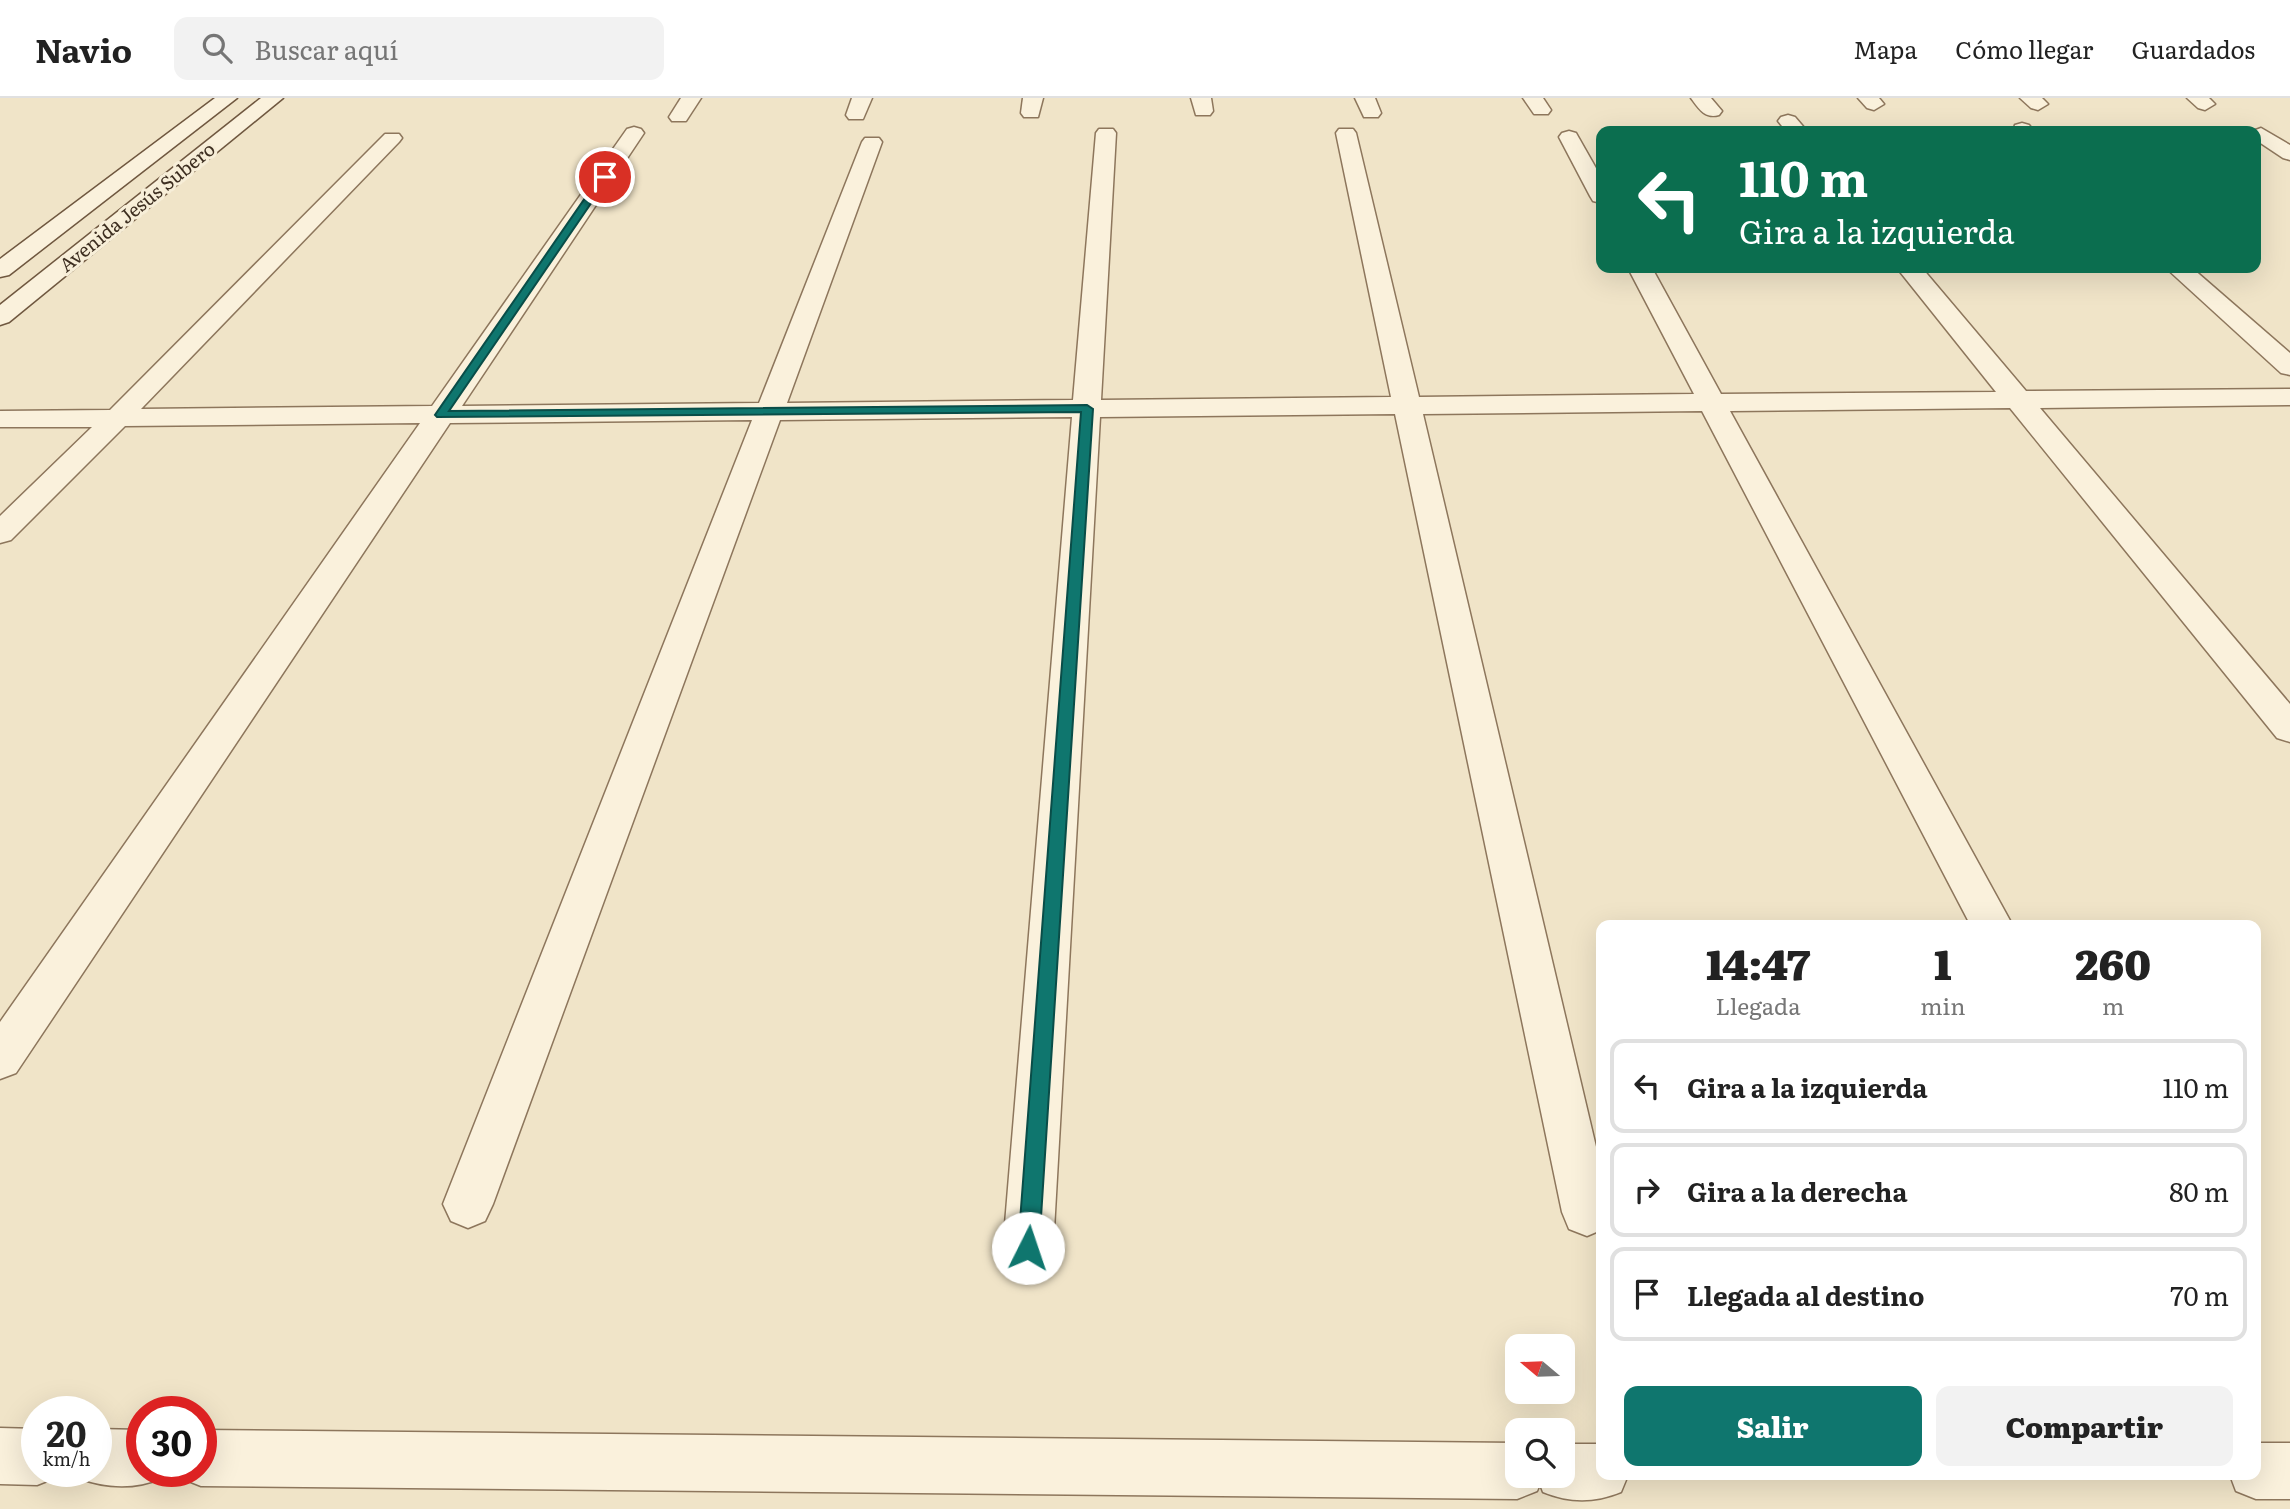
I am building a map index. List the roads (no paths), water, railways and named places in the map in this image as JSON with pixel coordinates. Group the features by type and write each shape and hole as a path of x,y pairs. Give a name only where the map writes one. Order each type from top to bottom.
{"street":[{"name":"Avenida Jesús Subero","path":"0,270 227,98"},
{"name":"Avenida Jesús Subero","path":"0,317 273,98"},
{"path":"679,117 691,98"},
{"path":"1361,115 1407,406 1587,1212"},
{"path":"468,1204 769,412 863,118"},
{"path":"0,1059 634,133"},
{"path":"1028,1248 1107,134"},
{"path":"2261,134 2290,154"},
{"path":"1569,136 1596,187"},
{"path":"0,533 392,138"},
{"path":"1643,273 1989,920"},
{"path":"1913,273 2290,729"},
{"path":"2184,273 2290,367"},
{"path":"0,419 2290,397"},
{"path":"0,1457 21,1457"},
{"path":"217,1458 1505,1471"},
{"path":"2261,1471 2290,1471"},
{"path":"1575,1472 1596,1472"}]}
